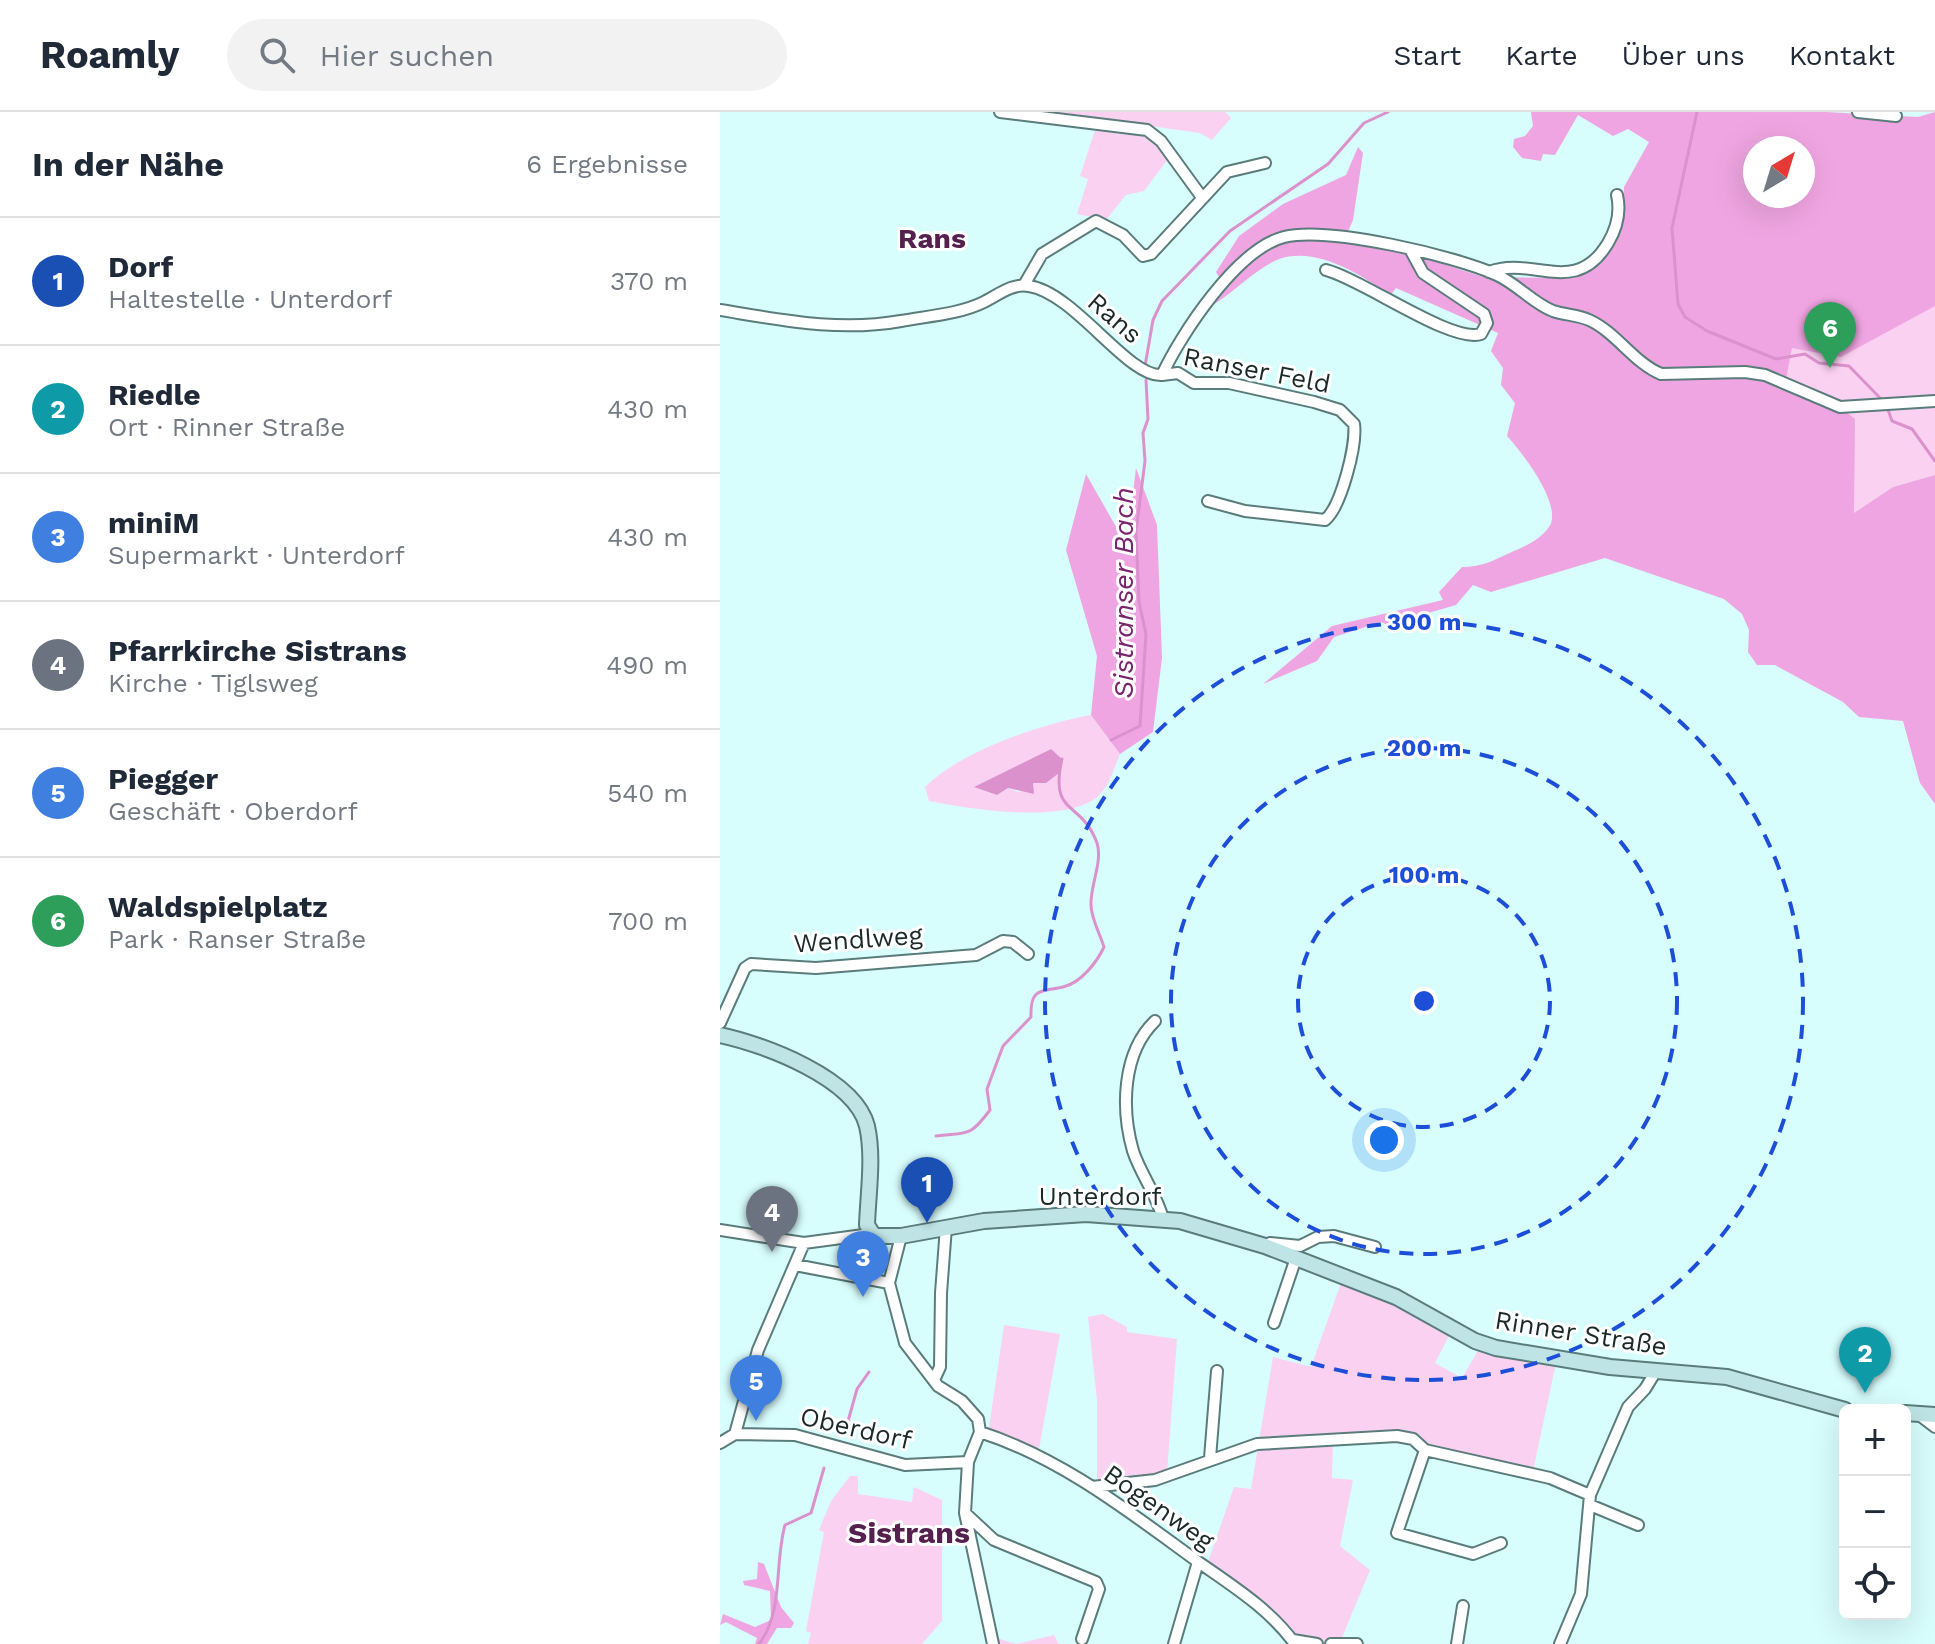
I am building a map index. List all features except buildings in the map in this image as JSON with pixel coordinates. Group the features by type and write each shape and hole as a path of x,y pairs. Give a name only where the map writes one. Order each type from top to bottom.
{"main road":[{"path":"720,1035 760,1046 792,1060 832,1084 858,1107 868,1135 867,1225 871,1234"},
{"name":"Unterdorf","path":"871,1234 901,1236 946,1227 1086,1214 1163,1219 1199,1225 1296,1258"},
{"name":"Rinner Straße","path":"1296,1258 1407,1301 1485,1345 1610,1367 1736,1379 1839,1408"},
{"path":"1912,1413 1935,1415"}],"street":[{"path":"1000,112 1147,130 1161,141 1201,196"},
{"path":"1858,112 1896,116"},
{"path":"720,310 830,327 873,325 966,308 1024,285 1042,254 1100,220 1147,256 1158,248 1201,196 1227,172 1265,163"},
{"path":"1489,272 1508,267 1570,273 1585,267 1600,254 1613,234 1619,212 1617,195"},
{"name":"Rans","path":"1024,285 1061,301 1144,372 1162,375 1194,320 1243,263 1284,237 1340,237 1458,261 1489,272"},
{"path":"1326,270 1347,277 1445,327 1472,337 1481,334 1487,323 1484,314 1423,273 1411,251"},
{"path":"1489,272 1549,309 1589,320 1649,369 1661,374 1745,372 1765,375 1840,407 1935,401"},
{"name":"Ranser Feld","path":"1162,375 1178,373 1194,383 1229,383 1314,402 1340,410 1354,424 1354,439 1337,505 1325,520 1245,511 1208,501"},
{"name":"Wendlweg","path":"720,1023 745,968 751,964 816,968 976,955 1003,941 1013,942 1028,954"},
{"path":"1155,1021 1138,1043 1125,1109 1134,1152 1163,1219"},
{"path":"934,1380 940,1367 946,1227"},
{"path":"720,1230 804,1243 871,1234"},
{"path":"901,1236 889,1283 902,1338 934,1380 971,1409 980,1432 968,1462 965,1513 993,1644"},
{"path":"1265,1246 1271,1242 1300,1246 1329,1236 1375,1247"},
{"path":"720,1443 735,1434 758,1350 804,1243"},
{"path":"1274,1323 1296,1258"},
{"path":"795,1265 889,1283"},
{"path":"1210,1458 1217,1371"},
{"path":"1560,1644 1581,1594 1590,1500 1628,1407 1656,1371"},
{"path":"1912,1413 1935,1427"},
{"name":"Bogenweg","path":"980,1432 1026,1447 1092,1487 1269,1615 1294,1642"},
{"name":"Oberdorf","path":"735,1434 795,1435 905,1465 968,1462"},
{"path":"1092,1487 1155,1480 1210,1458 1257,1444 1397,1436 1413,1439 1425,1450 1550,1478 1638,1525"},
{"path":"1425,1450 1397,1533 1473,1554 1501,1543"},
{"path":"965,1513 994,1540 1096,1582 1099,1589 1082,1639"},
{"path":"1174,1644 1198,1562"},
{"path":"1457,1644 1463,1606"},
{"path":"1294,1642 1317,1644"},
{"path":"1331,1644 1357,1644"}],"shaded area":[{"path":"1050,112 1225,112 1231,118 1212,140 1200,133"},
{"path":"1531,112 1826,112 1918,117 1935,112 1935,306 1841,357 1792,348 1786,379 1840,407 1855,419 1854,513 1893,487 1935,475 1935,804 1920,783 1903,721 1859,717 1843,702 1775,665 1757,665 1748,652 1749,630 1742,614 1724,599 1605,558 1491,592 1473,585 1456,605 1397,622 1392,627 1381,622 1334,637 1317,661 1263,684 1332,626 1443,600 1439,592 1462,567 1488,562 1538,539 1549,527 1551,506 1539,479 1507,436 1515,403 1501,385 1503,368 1491,351 1498,333 1396,288 1390,296 1353,272 1323,259 1293,256 1279,259 1211,306 1226,288 1216,272 1239,236 1283,204 1346,175 1358,147 1363,153 1353,220 1344,241 1404,251 1483,277 1574,278 1598,263 1614,245 1623,226 1624,187 1649,142 1628,129 1613,136 1578,115 1555,155 1543,154 1541,161 1522,158 1513,147 1514,139 1525,136 1533,126"},
{"path":"1096,127 1145,137 1168,159 1144,191 1126,195 1106,220 1077,214 1088,179 1080,176"},
{"path":"1935,306 1935,396 1883,398 1882,401 1935,401 1935,475 1893,487 1853,514 1786,379 1791,348"},
{"path":"1136,468 1157,525 1162,658 1153,732 1120,754 1091,715 1097,656 1066,550 1086,474 1127,546"},
{"path":"1091,715 1120,754 1108,783 1096,798 1060,811 1038,812 967,808 929,801 925,787 959,762 1026,732","holes":["1051,749 1033,783 1019,792 1008,788 997,795 975,787"]},
{"path":"1051,749 1062,759 1059,773 1046,783 1033,783 1034,794 1008,788 997,795 974,787"},
{"path":"1341,1283 1409,1309 1450,1334 1435,1363 1462,1378 1479,1349 1556,1363 1533,1471 1430,1448 1417,1438 1333,1438 1332,1478 1353,1480 1340,1546 1370,1570 1341,1640 1324,1643 1294,1636 1273,1613 1208,1562 1234,1487 1251,1489 1273,1357 1311,1367"},
{"path":"1103,1314 1127,1327 1127,1332 1177,1339 1167,1473 1146,1480 1097,1482 1097,1400 1088,1317"},
{"path":"1004,1325 1060,1334 1039,1449 989,1428"},
{"path":"850,1476 858,1476 858,1494 912,1502 914,1487 942,1500 942,1621 922,1644 808,1644 811,1633 806,1631 824,1532 819,1530 831,1501"},
{"path":"758,1562 764,1564 781,1607 794,1623 791,1628 777,1628 767,1644 755,1644 757,1638 726,1622 720,1625 723,1614 755,1627 771,1620 770,1591 744,1585 743,1581 757,1579"},
{"path":"1054,1635 1059,1644 1016,1644"},
{"path":"997,1638 1016,1644 998,1644"}],"waterway":[{"name":"Sistranser Bach","path":"1145,366 1153,320 1162,301 1230,231 1328,164 1364,123 1388,112"},
{"path":"1697,112 1672,228 1678,304 1685,317 1707,331 1776,359 1805,354 1819,363 1849,366 1882,400"},
{"name":"Sistranser Bach","path":"1111,740 1140,726 1146,634 1139,602 1136,532 1145,461 1143,433 1148,419 1146,380"},
{"path":"1887,407 1892,421 1912,429 1935,461"},
{"name":"Sistranser Bach","path":"936,1136 967,1132 983,1119 990,1110 987,1089 1003,1046 1031,1017 1032,1000 1038,993 1070,985 1082,977 1104,947 1091,905 1098,858 1097,843 1083,819 1063,799 1059,777 1062,759"},
{"name":"Sistranser Bach","path":"845,1432 857,1389 869,1372"},
{"name":"Sistranser Bach","path":"759,1644 772,1617 785,1525 811,1513 824,1468"}],"place":[{"name":"Waldspielplatz","path":"1830,368"},
{"name":"Dorf","path":"927,1223"},
{"name":"Pfarrkirche Sistrans","path":"772,1252"},
{"name":"miniM","path":"863,1297"},
{"name":"Riedle","path":"1865,1393"},
{"name":"Piegger","path":"756,1421"}],"district":[{"name":"Rans","path":"932,238"},
{"name":"Sistrans","path":"909,1532"}]}
